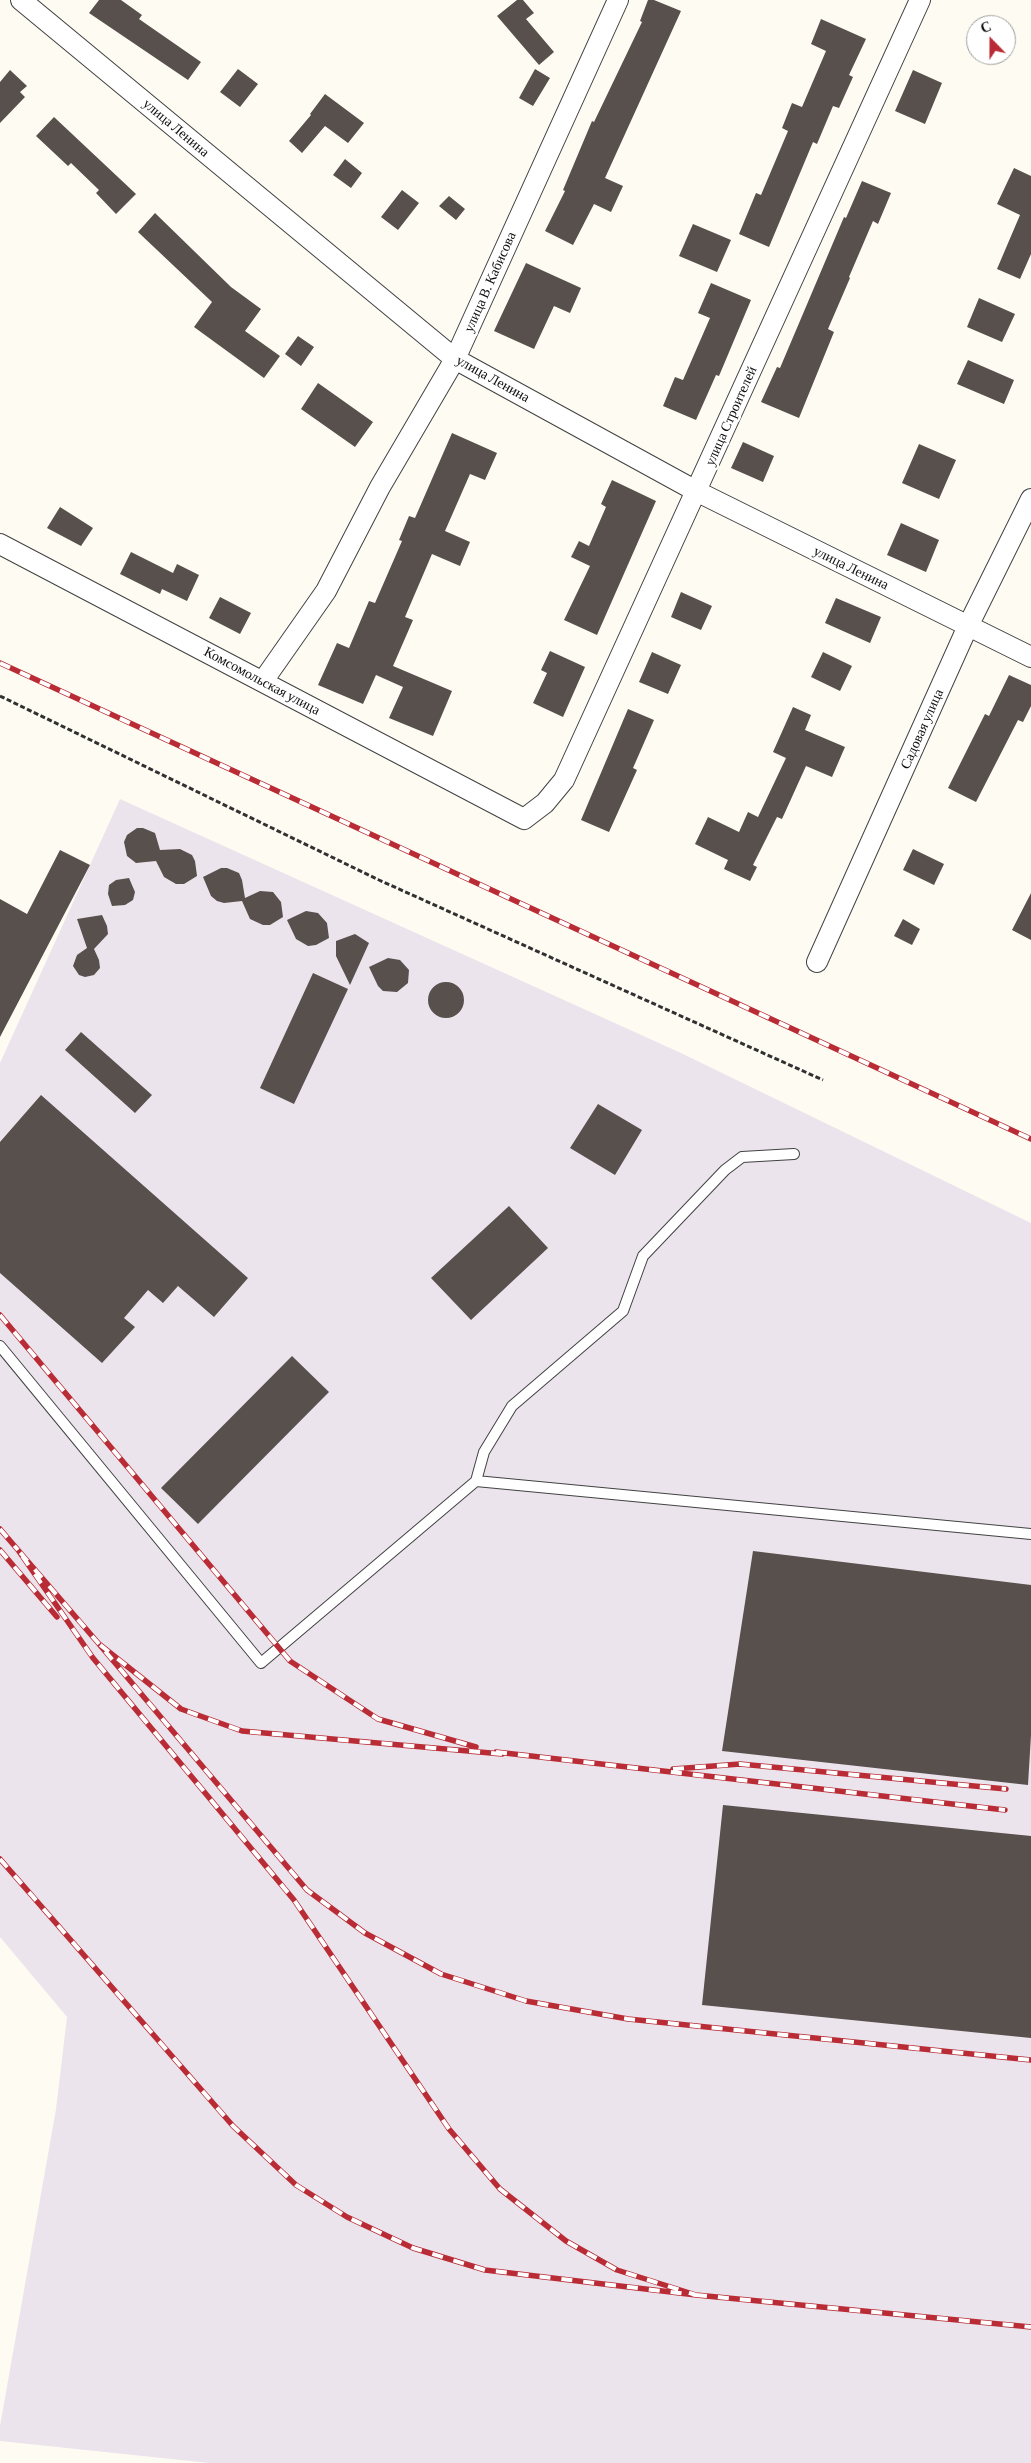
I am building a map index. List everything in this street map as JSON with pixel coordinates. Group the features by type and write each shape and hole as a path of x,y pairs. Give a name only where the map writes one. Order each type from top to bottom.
{"street":[{"name":"улица Ленина","path":"21,0 455,359 696,491 1031,657"},
{"name":"улица В. Кабисова","path":"263,681 326,591 380,487 455,359 618,0"},
{"name":"улица Строителей","path":"524,819 545,803 564,780 920,0"},
{"name":"Садовая улица","path":"817,962 968,626 1031,499"},
{"name":"Комсомольская улица","path":"0,544 524,819"}],"lane":[{"path":"0,1346 261,1663 476,1481 484,1452 512,1406 623,1311 643,1256 725,1170 742,1157 794,1154"},
{"path":"476,1481 1031,1534"}],"path":[{"path":"0,696 379,880 822,1080"}],"shaded area":[{"path":"120,799 681,1053 1031,1223 1031,2463 209,2463 0,2441 0,2426 56,2109 67,2017 0,1937 0,1063"}],"building":[{"path":"99,0 121,0 142,15 139,19 201,62 188,80 89,13"},
{"path":"517,0 523,0 534,13 526,19 554,52 539,65 497,16"},
{"path":"648,0 654,0 681,11 605,178 623,186 611,212 594,204 573,245 545,231 565,191 563,190 592,121 594,122 642,22 640,21"},
{"path":"821,19 866,39 849,75 853,77 839,108 833,106 817,144 813,142 769,247 739,234 756,193 761,195 788,131 782,128 792,103 802,107 826,51 811,44"},
{"path":"238,69 258,84 240,107 220,92"},
{"path":"535,69 550,78 533,106 519,98"},
{"path":"10,70 27,86 20,92 25,97 0,123 0,82"},
{"path":"913,70 942,83 925,124 895,111"},
{"path":"325,94 364,123 348,143 325,126 302,153 289,141 311,115"},
{"path":"54,117 136,194 116,214 96,193 99,190 71,163 68,166 36,136"},
{"path":"345,159 362,173 351,188 333,175"},
{"path":"1014,168 1031,176 1031,254 1020,279 997,269 1020,215 997,204"},
{"path":"862,181 891,193 878,224 873,221 849,277 828,329 834,332 799,418 761,402 777,367 780,368 844,217 846,218"},
{"path":"402,190 419,203 398,230 381,217"},
{"path":"449,196 465,209 456,220 439,206"},
{"path":"155,213 231,287 261,309 245,331 280,356 264,378 194,327 212,302 138,232"},
{"path":"693,224 731,240 717,272 679,256"},
{"path":"526,263 581,288 570,313 554,306 534,349 494,331"},
{"path":"711,283 751,300 719,376 716,375 696,420 663,406 675,377 683,380 710,318 698,313"},
{"path":"979,298 1015,314 1002,342 967,327"},
{"path":"298,336 314,347 301,366 285,354"},
{"path":"968,360 1014,380 1004,404 957,384"},
{"path":"318,383 373,422 355,447 301,409"},
{"path":"452,433 497,453 485,480 470,474 445,531 470,542 460,566 432,554 405,617 413,620 393,666 452,691 433,736 389,718 403,687 376,675 363,704 318,685 337,643 349,648 369,601 375,603 402,541 399,540 409,516 415,518"},
{"path":"743,442 774,456 763,482 731,468"},
{"path":"919,444 956,460 939,499 902,483"},
{"path":"612,480 656,501 597,635 564,620 590,566 571,557 579,541 589,546 606,507 601,504"},
{"path":"60,507 93,528 81,546 47,528"},
{"path":"901,523 939,540 926,572 887,555"},
{"path":"131,552 173,573 177,564 199,575 187,601 162,589 160,594 120,574"},
{"path":"681,592 712,606 701,630 671,617"},
{"path":"220,597 251,613 240,634 209,618"},
{"path":"836,598 881,617 870,643 825,623"},
{"path":"550,651 585,667 563,717 533,703 547,673 541,670"},
{"path":"652,652 681,665 668,694 639,682"},
{"path":"823,652 852,666 840,691 811,677"},
{"path":"1009,675 1031,685 1031,706 1023,722 1018,720 976,802 948,788 985,714 989,716"},
{"path":"793,707 811,715 805,730 845,747 832,777 806,766 782,819 777,817 753,865 757,867 750,881 724,869 728,860 695,844 708,817 739,832 748,812 758,817 786,758 773,752"},
{"path":"628,709 654,720 633,768 637,770 609,832 581,820"},
{"path":"137,828 143,828 155,833 160,850 180,849 192,855 195,861 197,876 184,884 176,884 164,877 156,861 136,863 127,856 124,842 127,835"},
{"path":"913,849 944,864 934,885 903,870"},
{"path":"60,850 90,865 0,1037 0,899 27,914"},
{"path":"221,868 227,868 239,873 245,898 260,891 273,892 281,902 283,917 270,925 263,925 250,919 242,901 224,903 217,901 211,896 203,877"},
{"path":"129,878 135,892 133,900 125,905 112,906 108,894 109,885 116,880"},
{"path":"1031,893 1031,940 1012,930"},
{"path":"306,911 318,913 327,923 329,938 316,945 308,946 296,939 287,920"},
{"path":"102,915 108,934 94,949 100,968 94,975 85,977 79,975 73,966 77,955 87,948 77,919"},
{"path":"903,919 920,929 912,945 894,936"},
{"path":"355,934 369,943 350,985 336,956 336,941"},
{"path":"388,958 400,960 409,970 408,983 397,992 383,991 378,986 369,967"},
{"path":"313,973 348,989 294,1104 260,1088"},
{"path":"446,982 458,988 464,1000 458,1012 446,1018 434,1012 428,1000 434,988"},
{"path":"81,1032 152,1095 135,1113 65,1050"},
{"path":"41,1095 248,1278 214,1317 178,1286 163,1303 148,1290 124,1318 135,1327 102,1363 0,1273 0,1142"},
{"path":"598,1104 642,1130 615,1175 570,1148"},
{"path":"509,1206 548,1248 471,1320 431,1278"},
{"path":"292,1356 329,1392 198,1524 161,1488"},
{"path":"753,1551 1031,1585 1031,1735 1028,1785 722,1751"},
{"path":"723,1805 1031,1836 1031,2038 702,2005"}],"railway":[{"path":"0,663 1031,1139"},
{"path":"0,1315 290,1661 378,1719 476,1747"},
{"path":"0,1529 18,1550"},
{"path":"0,1550 57,1617"},
{"path":"0,1859 233,2126 296,2185 347,2217 413,2248 485,2270 696,2295 617,2270 566,2241 500,2189 449,2129 294,1900 93,1658 18,1550 99,1644"},
{"path":"502,1754 242,1731 181,1709 99,1644 307,1890 365,1933 441,1974 526,2001 628,2019 1031,2060"},
{"path":"496,1752 1005,1810"},
{"path":"673,1769 740,1764 1006,1789"},
{"path":"696,2295 1031,2327"}]}
